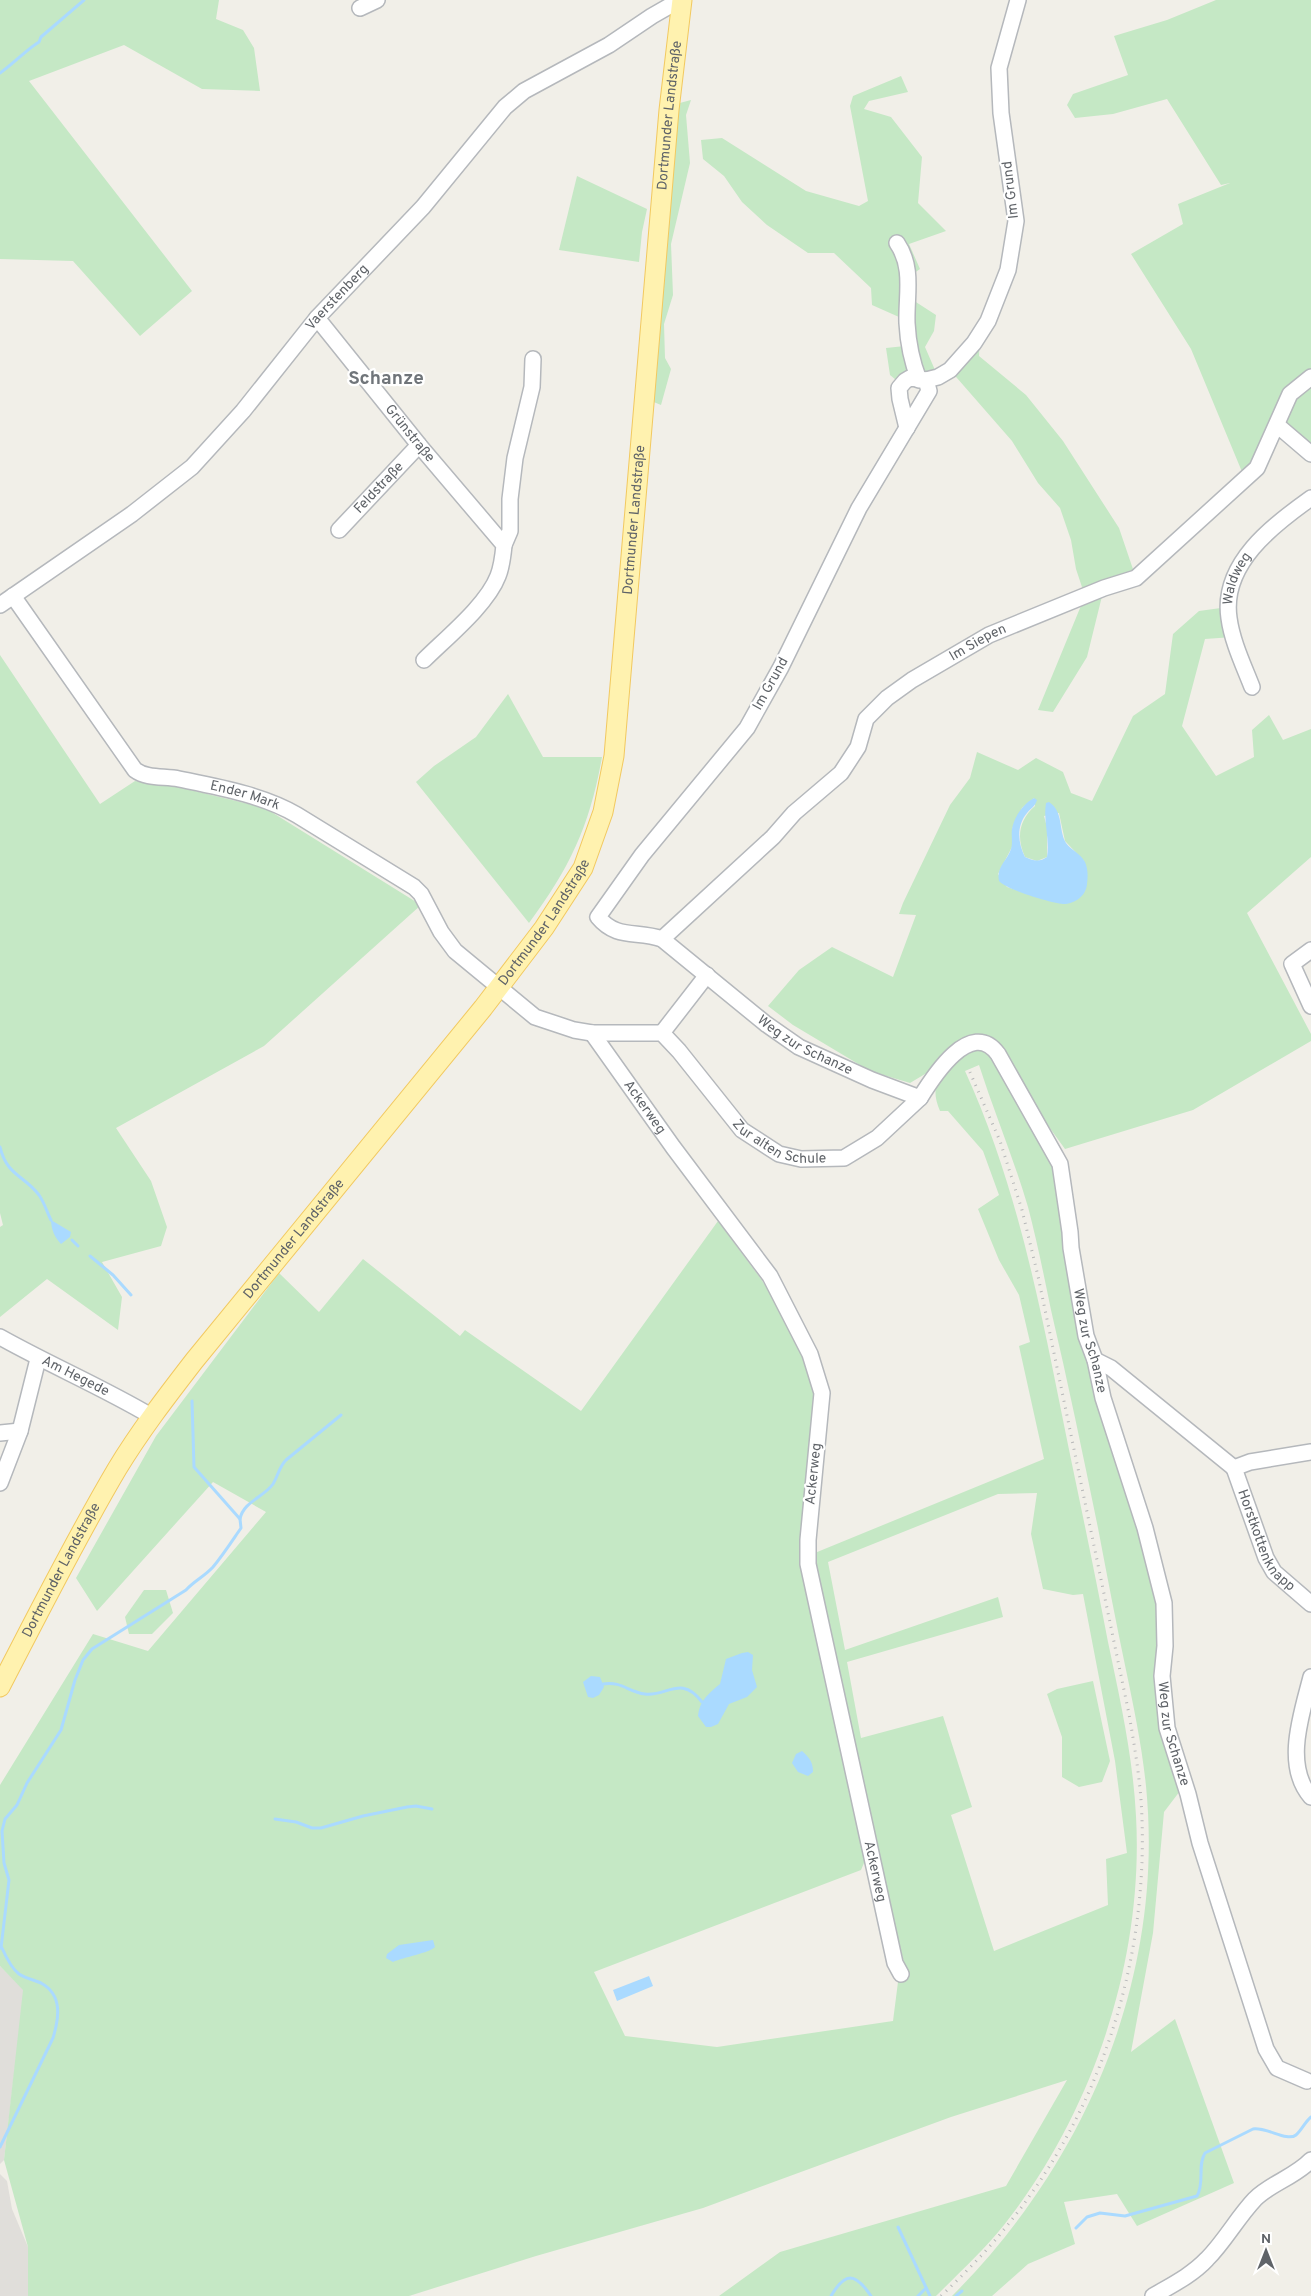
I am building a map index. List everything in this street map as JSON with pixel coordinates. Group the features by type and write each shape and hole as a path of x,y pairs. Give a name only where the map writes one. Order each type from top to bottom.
{"main road":[{"name":"Dortmunder Landstraße","path":"0,1687 90,1516 152,1416 194,1360 499,986 544,928 582,868 603,812 614,756 668,119 681,0"}],"street":[{"path":"360,8 377,0"},
{"name":"Vaerstenberg","path":"6,600 132,514 192,467 244,411 317,318 423,207 506,107 524,91 609,45 652,16 681,0"},
{"name":"Im Grund","path":"907,428 899,388 905,380 910,378 923,380 938,377 950,370 974,343 992,312 1008,270 1016,221 1001,113 998,68 1018,0"},
{"path":"897,243 904,254 909,280 907,323 911,357 923,380"},
{"name":"Grünstraße","path":"317,318 419,445 504,545"},
{"path":"424,660 467,618 498,577 504,545 510,531 510,499 515,458 532,387 533,359"},
{"name":"Im Siepen","path":"662,939 773,837 794,813 841,774 858,747 866,719 887,698 912,680 989,635 1104,588 1136,578 1257,468 1290,394 1311,377"},
{"name":"Im Grund","path":"598,917 642,855 747,728 785,660 859,508 928,391 923,380"},
{"path":"1276,425 1311,454"},
{"name":"Feldstraße","path":"339,530 419,445"},
{"name":"Waldweg","path":"1252,686 1233,637 1228,617 1229,599 1234,578 1241,563 1264,534 1311,498"},
{"name":"Ender Mark","path":"6,600 135,770 141,774 178,778 260,799 290,811 414,887 424,898 441,932 455,950 499,986"},
{"name":"Weg zur Schanze","path":"598,917 607,928 620,932 651,935 662,939 766,1024 800,1047 872,1080 920,1098 942,1065 962,1048 973,1044 985,1043 994,1048 998,1054 1054,1149 1060,1164 1071,1248 1086,1336 1095,1360 1103,1398 1145,1528 1164,1603 1164,1708 1167,1728 1188,1794 1200,1843 1266,2049 1278,2068 1310,2085"},
{"path":"1311,950 1292,964 1311,1006"},
{"path":"499,986 536,1017 574,1030 592,1033 662,1033 708,976"},
{"name":"Ackerweg","path":"592,1033 770,1276 810,1354 822,1393 808,1540 808,1564 895,1963 901,1974"},
{"name":"Zur alten Schule","path":"662,1033 679,1051 742,1130 779,1154 801,1158 844,1158 877,1138 920,1098"},
{"name":"Am Hegede","path":"0,1337 38,1359 103,1389 152,1416"},
{"path":"0,1483 20,1431 38,1359"},
{"path":"1095,1360 1111,1368 1234,1468 1250,1462 1311,1452"},
{"path":"0,1433 20,1431"},
{"name":"Horstkottenknapp","path":"1234,1468 1266,1558 1274,1572 1311,1604"},
{"path":"1311,1677 1299,1723 1297,1747 1299,1774 1311,1797"},
{"path":"1153,2296 1190,2274 1207,2259 1255,2199 1272,2185 1293,2174 1311,2160"}],"shaded area":[{"path":"0,1966 24,1990 4,2160 0,2164"},
{"path":"0,2174 7,2181 12,2209 28,2247 37,2296 0,2296"}],"green space":[{"path":"0,0 219,0 216,19 243,30 254,48 260,91 202,89 124,45 29,81 192,291 140,336 73,261 0,259"},
{"path":"1216,0 1311,0 1311,454 1276,425 1245,479 1191,349 1131,254 1183,224 1178,204 1230,183 1221,185 1167,99 1113,114 1075,118 1067,105 1073,94 1128,75 1114,36 1167,20"},
{"path":"901,76 908,92 869,101 864,109 891,117 922,157 918,203 946,231 909,244 920,269 904,280 905,295 936,315 934,331 925,347 938,377 902,385 890,375 886,348 905,346 899,317 872,305 871,288 834,253 808,253 767,225 742,202 724,176 703,159 701,140 722,138 806,191 859,206 868,201 850,106 853,96"},
{"path":"691,100 686,115 690,163 671,244 673,295 664,324 665,358 671,369 661,405 644,398 676,104"},
{"path":"577,176 647,209 642,232 639,262 559,250"},
{"path":"980,334 979,356 1026,395 1063,441 1119,528 1136,578 1104,588 1087,657 1053,712 1038,710 1085,596 1076,569 1071,540 1060,508 1038,483 1012,441 950,370"},
{"path":"1228,607 1233,637 1205,639 1182,726 1216,776 1254,757 1252,730 1269,715 1283,740 1311,729 1311,857 1247,913 1311,1034 1311,1041 1193,1110 1065,1149 1036,1109 1002,1048 992,1039 910,1083 870,1071 793,1025 768,1006 799,970 832,947 893,977 916,915 899,914 903,903 950,805 970,778 977,752 1018,770 1036,758 1063,772 1071,793 1092,801 1133,716 1165,694 1173,634 1199,611","holes":["1034,798 1035,806 1022,823 1020,836 1025,857 1037,861 1047,857 1047,827 1044,816 1059,813 1065,841 1084,861 1055,902 1007,887 998,874 1012,847 1012,829 1022,808"]},
{"path":"0,655 100,804 135,781 178,787 265,808 421,905 264,1046 116,1128 151,1181 167,1227 161,1246 102,1262 122,1297 118,1330 47,1279 0,1317 0,1227 3,1225 0,1213"},
{"path":"508,694 543,757 602,757 591,804 576,845 556,883 529,923 416,782 434,766 476,737"},
{"path":"974,1048 991,1051 1051,1153 1087,1353 1137,1519 1153,1582 1158,1615 1156,1690 1164,1735 1180,1791 1164,1812 1153,1933 1131,2052 1175,2019 1234,2183 1137,2226 1117,2194 1064,2202 1075,2244 1028,2264 992,2296 952,2296 1000,2243 1042,2187 1077,2126 1106,2062 1128,1996 1143,1927 1149,1857 1146,1786 1140,1742 1075,1419 1028,1207 979,1065 965,1071 985,1119 1002,1168 1017,1217 1042,1317 1121,1707 1129,1750 1136,1816 1136,1870 1131,1925 1121,1979 1106,2032 1087,2084 1063,2134 1036,2181 1004,2225 936,2296 719,2296 780,2252 1006,2186 1067,2080 951,2117 703,2208 536,2256 409,2296 28,2296 28,2247 4,2160 23,1990 0,1966 0,1785 93,1634 148,1651 266,1512 213,1482 97,1611 76,1578 156,1436 279,1273 319,1312 363,1259 460,1336 465,1330 581,1411 718,1221 761,1279 790,1323 816,1387 805,1557 1044,1459 1019,1346 1030,1342 1019,1295 999,1260 978,1209 999,1195 983,1151 948,1111 940,1111 936,1099 936,1089 942,1073","holes":["1037,1493 1031,1534 1043,1589 1073,1595 1083,1594 1115,1761 1127,1853 1106,1859 1108,1905 994,1951 951,1815 972,1807 943,1716 861,1738 847,1662 1003,1617 998,1597 845,1650 828,1562 998,1494","873,1842 907,1974 898,1982 893,2021 717,2047 625,2036 594,1972 861,1870"]},
{"path":"144,1590 166,1590 173,1613 152,1634 129,1634 125,1617"},
{"path":"1093,1681 1110,1761 1102,1782 1079,1787 1062,1777 1062,1737 1047,1694 1057,1689"}],"water":[{"path":"1034,798 1037,800 1034,806 1021,823 1019,835 1023,852 1025,857 1033,860 1041,860 1047,857 1048,844 1045,810 1046,803 1049,802 1057,811 1066,843 1083,859 1087,867 1088,878 1085,892 1072,903 1063,904 1040,899 1004,885 999,881 1000,868 1011,849 1012,829 1015,820 1023,807"},
{"path":"51,1220 71,1232 70,1237 61,1244 54,1233"},
{"path":"748,1652 753,1655 752,1670 757,1687 747,1697 729,1704 718,1724 706,1727 698,1716 700,1706 708,1694 720,1684 726,1659"},
{"path":"591,1676 600,1677 604,1687 599,1695 593,1698 588,1697 583,1682"},
{"path":"802,1751 809,1758 812,1765 813,1772 808,1776 798,1772 792,1763 796,1754"},
{"path":"433,1940 435,1947 427,1951 393,1962 386,1958 387,1954 399,1945"},
{"path":"649,1976 653,1986 617,2001 613,1990"}],"waterway":[{"path":"0,73 39,42 41,37 84,0"},
{"path":"0,1147 3,1157 11,1170 39,1195 51,1220"},
{"path":"72,1240 78,1246"},
{"path":"90,1256 113,1275 131,1295"},
{"path":"1,1948 9,1880 4,1863 2,1831 5,1819 17,1805 27,1783 61,1730 75,1680 83,1660 92,1649 186,1590 207,1573 241,1528 240,1519 194,1467 192,1401"},
{"path":"240,1519 245,1508 273,1484 286,1460 341,1415"},
{"path":"603,1684 620,1685 645,1694 681,1688 687,1689 702,1702"},
{"path":"275,1819 296,1822 312,1828 321,1828 363,1816 407,1807 416,1806 432,1809"},
{"path":"0,2147 53,2038 58,2015 56,2000 48,1988 16,1972 2,1948"},
{"path":"1076,2228 1087,2217 1100,2213 1125,2216 1197,2196 1205,2153 1253,2129 1292,2137 1298,2133 1311,2117"},
{"path":"898,2227 930,2296"},
{"path":"831,2296 841,2282 850,2278 860,2282 871,2296"},
{"path":"918,2296 926,2288"},
{"path":"956,2296 962,2291"}],"railway":[{"path":"941,2296 975,2263 1006,2227 1039,2183 1067,2136 1091,2087 1111,2035 1126,1983 1136,1929 1141,1874 1142,1819 1129,1714 1038,1276 1022,1210 1000,1141 969,1070"}],"district":[{"name":"Schanze","path":"386,379"}]}
